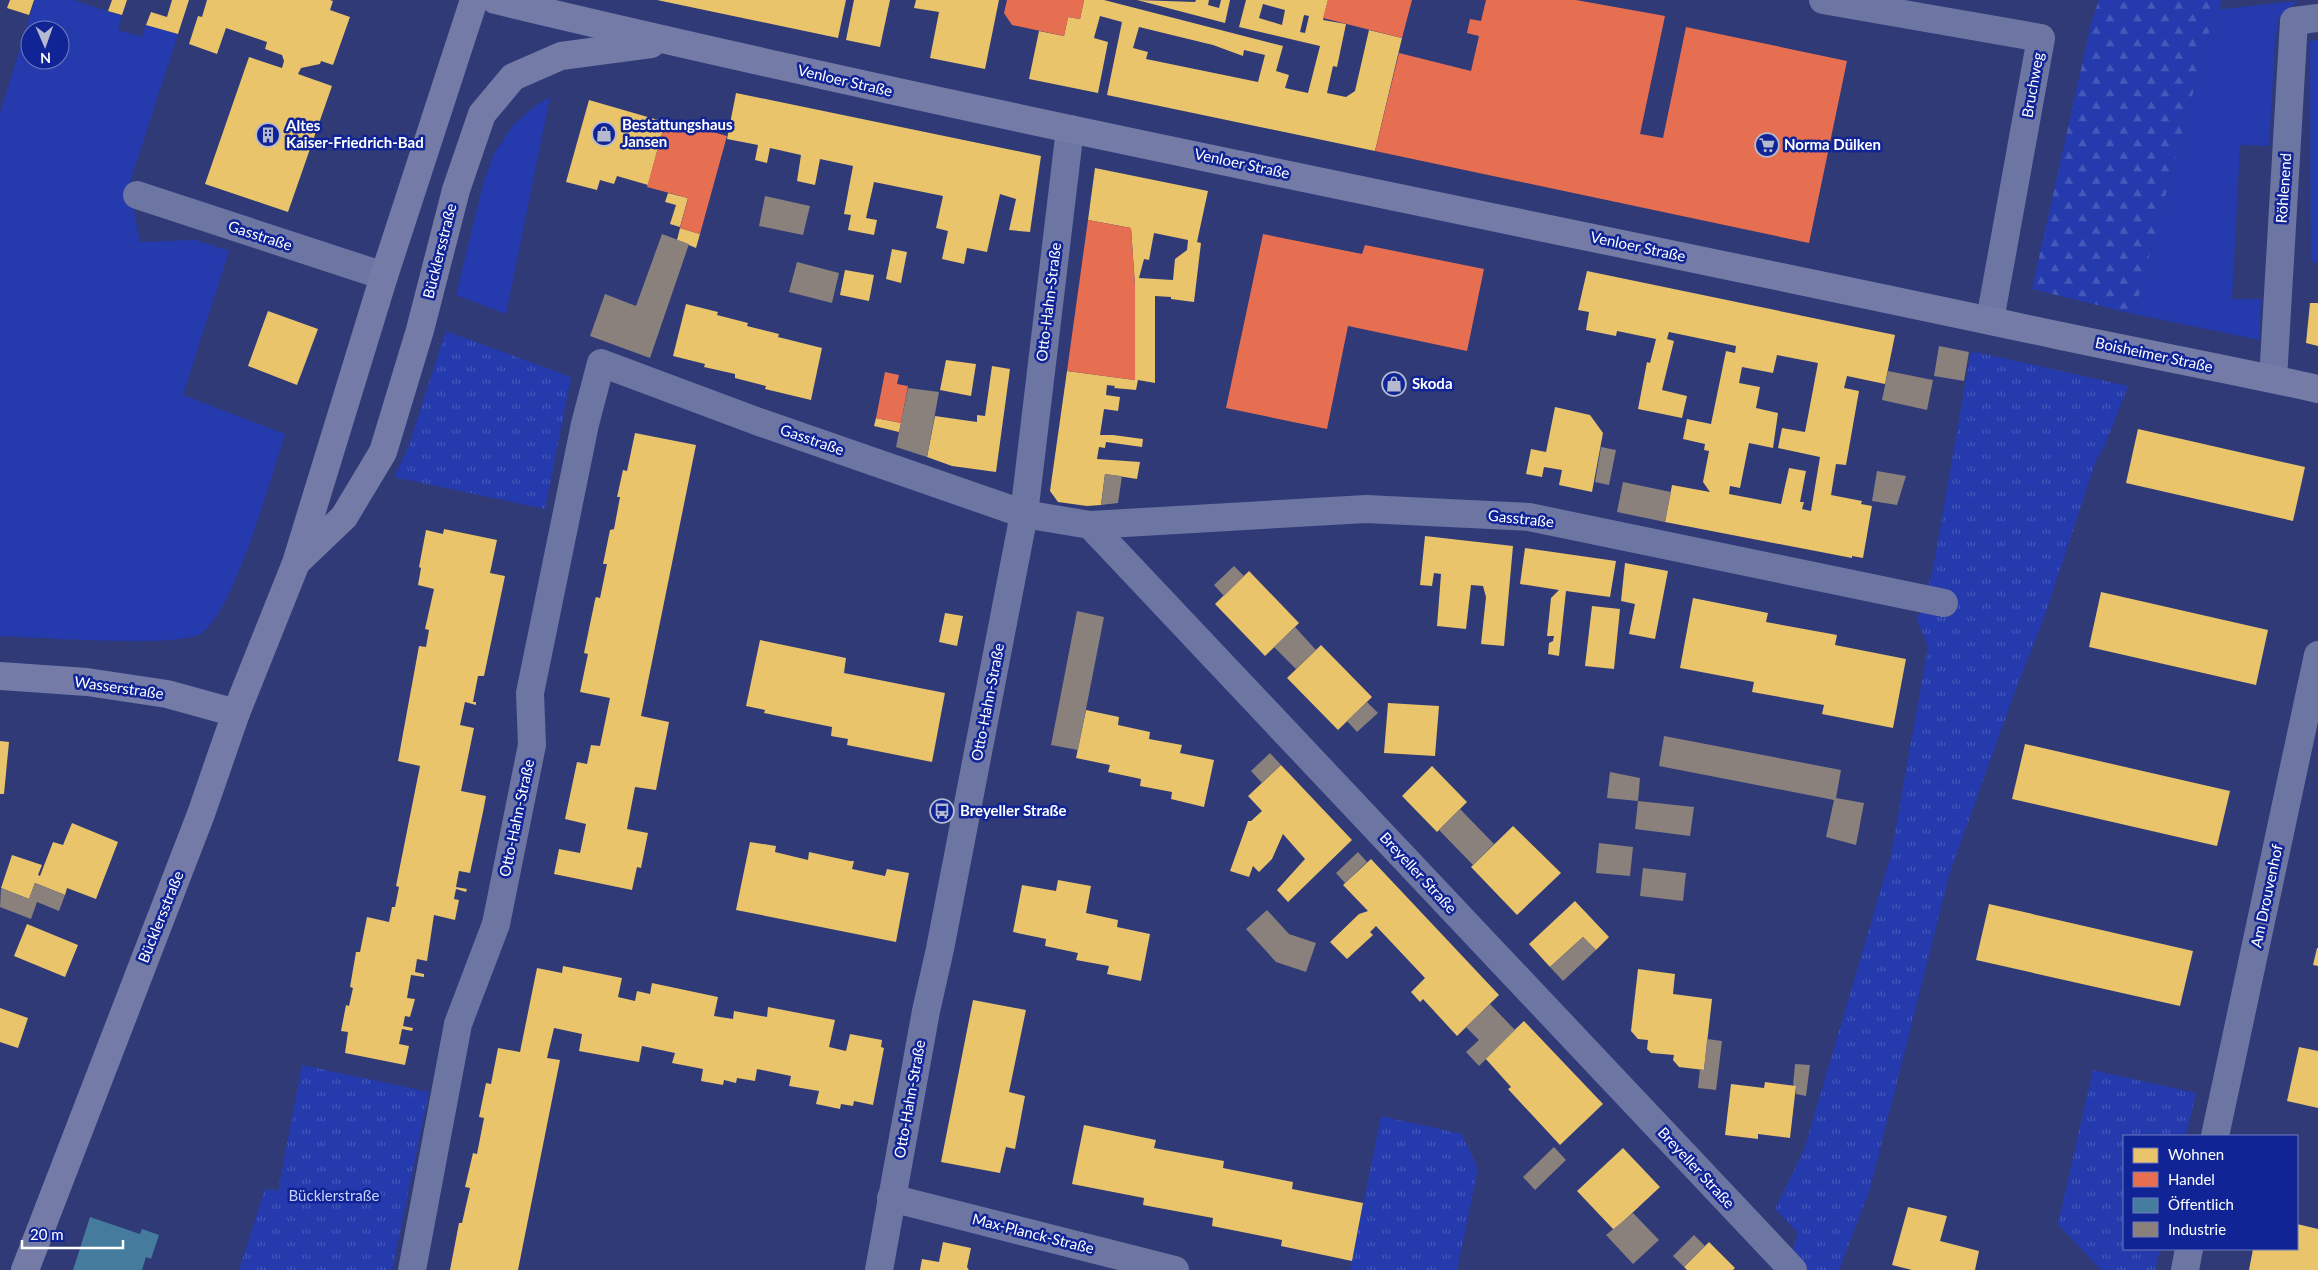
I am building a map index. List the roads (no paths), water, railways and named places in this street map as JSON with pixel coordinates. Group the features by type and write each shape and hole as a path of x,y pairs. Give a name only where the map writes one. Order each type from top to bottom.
{"main road":[{"name":"Bücklersstraße","path":"25,1270 201,814 236,713 296,563 384,276 474,0"},
{"name":"Venloer Straße","path":"495,0 668,42 1070,130 1990,320"},
{"name":"Bücklersstraße","path":"296,563 344,516 383,452 420,330 456,190 482,114 514,77 561,56 668,42"},
{"name":"Boisheimer Straße","path":"1990,320 2318,389"},
{"name":"Wasserstraße","path":"0,676 87,682 167,694 236,713"}],"street":[{"name":"Bruchweg","path":"1823,0 1901,6 2041,38 1990,320"},
{"name":"Röhlenend","path":"2273,379 2294,20 2318,18"},
{"name":"Otto-Hahn-Straße","path":"879,1270 926,1012 942,940 1024,514 1070,130"},
{"name":"Gasstraße","path":"136,195 384,276"},
{"name":"Gasstraße","path":"601,363 759,422 1024,514"},
{"name":"Otto-Hahn-Straße","path":"412,1270 458,1024 498,914 532,746 530,693 585,424 601,363"},
{"name":"Gasstraße","path":"1090,525 1366,509 1529,517 1944,602"},
{"path":"1024,514 1090,525"},
{"name":"Breyeller Straße","path":"1090,525 1793,1270"},
{"name":"Am Drouvenhof","path":"2215,1135 2312,716 2318,655"},
{"name":"Max-Planck-Straße","path":"892,1198 1176,1270"},
{"path":"2185,1270 2190,1250"}],"place":[{"name":"Bestattungshaus Jansen","path":"604,134"},
{"name":"Altes Kaiser-Friedrich-Bad","path":"268,135"},
{"name":"Norma Dülken","path":"1767,145"},
{"name":"Skoda","path":"1394,384"},
{"name":"Breyeller Straße","path":"942,811"}],"park label":[{"name":"Bücklerstraße","path":"334,1196"}]}
